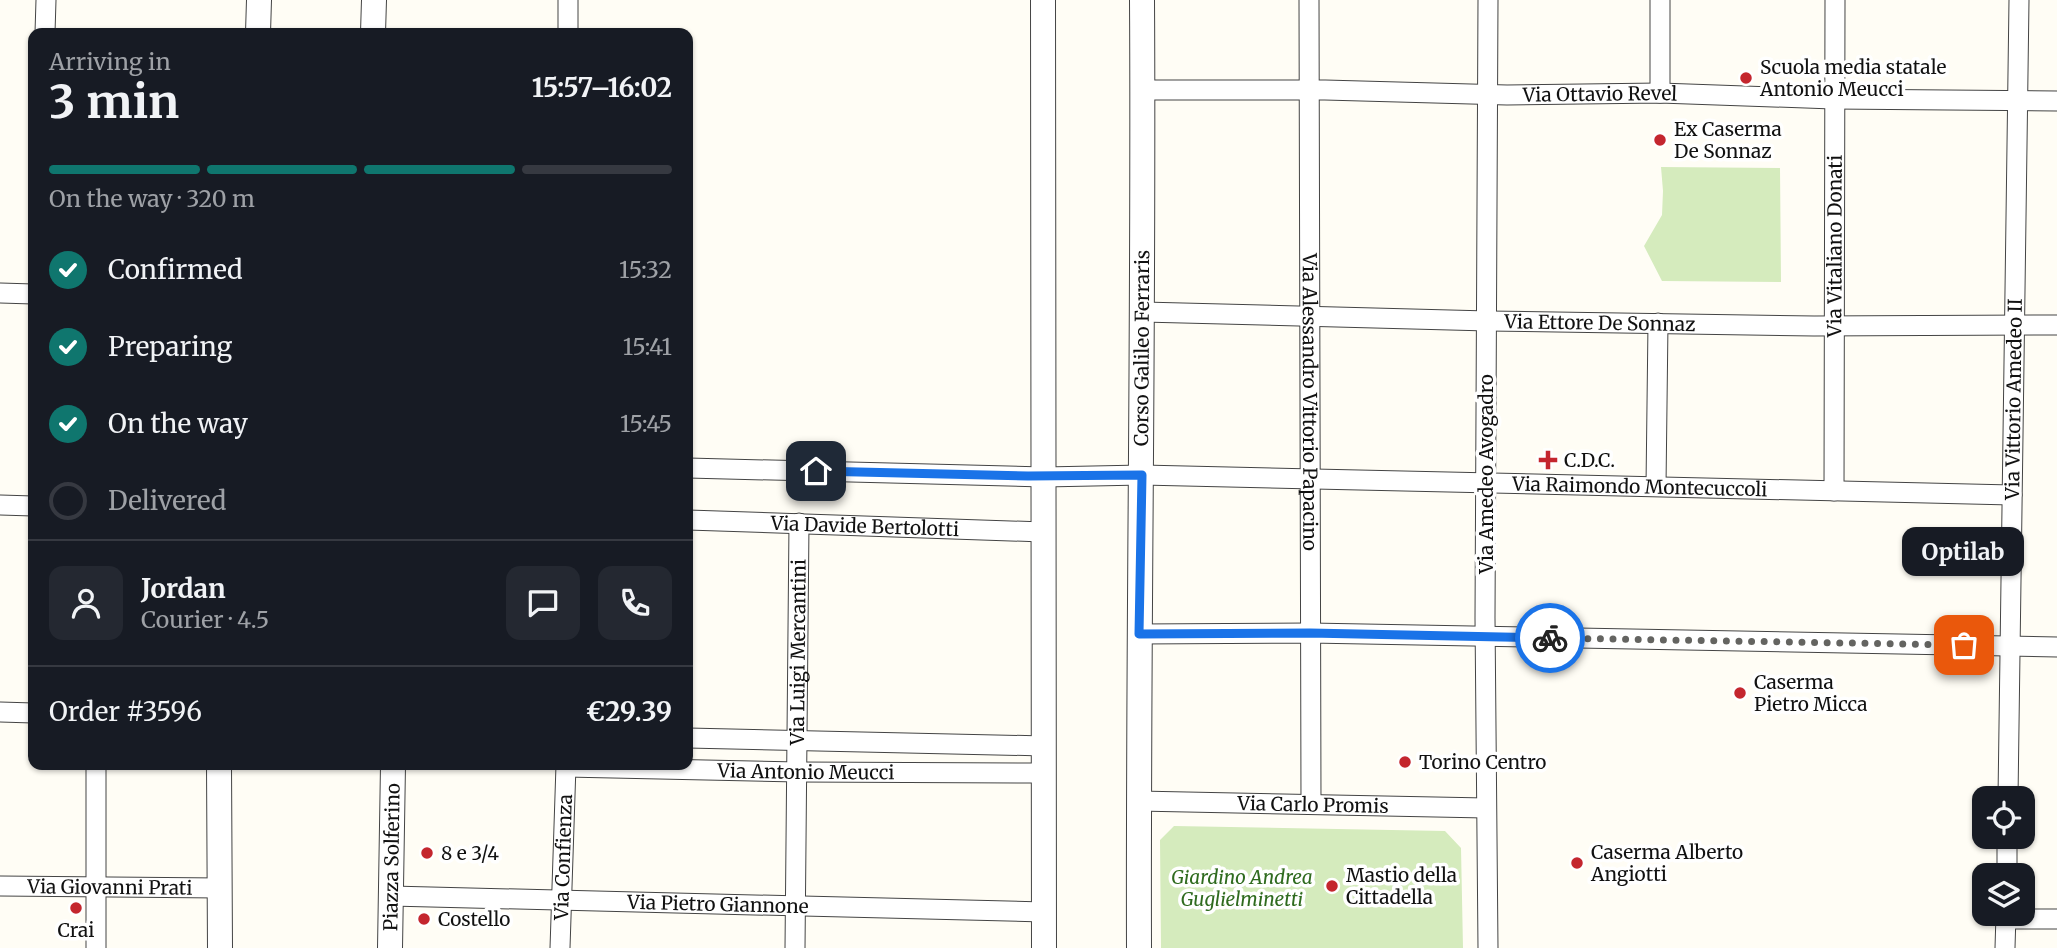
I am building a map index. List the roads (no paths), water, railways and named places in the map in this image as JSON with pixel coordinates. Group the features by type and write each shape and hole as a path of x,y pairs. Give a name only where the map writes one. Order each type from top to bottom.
{"street":[{"path":"45,28 46,0"},
{"path":"258,28 259,0"},
{"path":"373,28 374,0"},
{"path":"568,0 568,28"},
{"path":"1043,0 1044,948"},
{"name":"Corso Galileo Ferraris","path":"1139,948 1142,0"},
{"name":"Via Alessandro Vittorio Papacino","path":"1309,0 1311,803"},
{"name":"Via Amedeo Avogadro","path":"1488,0 1488,948"},
{"path":"1660,0 1660,93"},
{"name":"Via Vitaliano Donati","path":"1834,491 1835,0"},
{"name":"Via Vittorio Amedeo II","path":"2008,786 2019,0"},
{"name":"Via Ottavio Revel","path":"1142,90 1309,90 1487,95 1660,93 1833,99 2057,101"},
{"path":"0,293 28,294"},
{"name":"Via Ettore De Sonnaz","path":"1143,312 1833,326 2057,325"},
{"path":"1656,486 1658,323"},
{"path":"693,468 1044,477 1142,475"},
{"name":"Via Raimondo Montecuccoli","path":"1142,475 2012,495"},
{"path":"0,505 28,506"},
{"name":"Via Davide Bertolotti","path":"693,520 1043,532"},
{"name":"Via Luigi Mercantini","path":"795,948 799,523"},
{"path":"1139,634 1310,633 2057,646"},
{"path":"0,712 28,713"},
{"name":"Via Antonio Meucci","path":"693,738 1044,746"},
{"name":"Via Antonio Meucci","path":"693,769 1045,773"},
{"path":"96,770 96,948"},
{"path":"219,770 220,948"},
{"name":"Piazza Solferino","path":"390,948 393,770"},
{"name":"Via Confienza","path":"560,948 566,770"},
{"name":"Via Carlo Promis","path":"1139,801 1486,808"},
{"name":"Via Giovanni Prati","path":"0,886 220,888"},
{"name":"Via Pietro Giannone","path":"391,896 794,908 1044,912"},
{"path":"2035,918 2057,919"},
{"path":"2005,948 2006,926"}],"place":[{"name":"Scuola media statale Antonio Meucci","path":"1746,78"},
{"name":"Ex Caserma De Sonnaz","path":"1660,140"},
{"name":"C.D.C.","path":"1548,460"},
{"name":"Optilab","path":"1964,645"},
{"name":"Caserma Pietro Micca","path":"1740,693"},
{"name":"Torino Centro","path":"1405,762"},
{"name":"8 e 3/4","path":"427,853"},
{"name":"Caserma Alberto Angiotti","path":"1577,863"},
{"name":"Mastio della Cittadella","path":"1332,886"},
{"name":"Crai","path":"76,908"},
{"name":"Costello","path":"424,919"}],"park label":[{"name":"Giardino Andrea Guglielminetti","path":"1242,888"}]}
